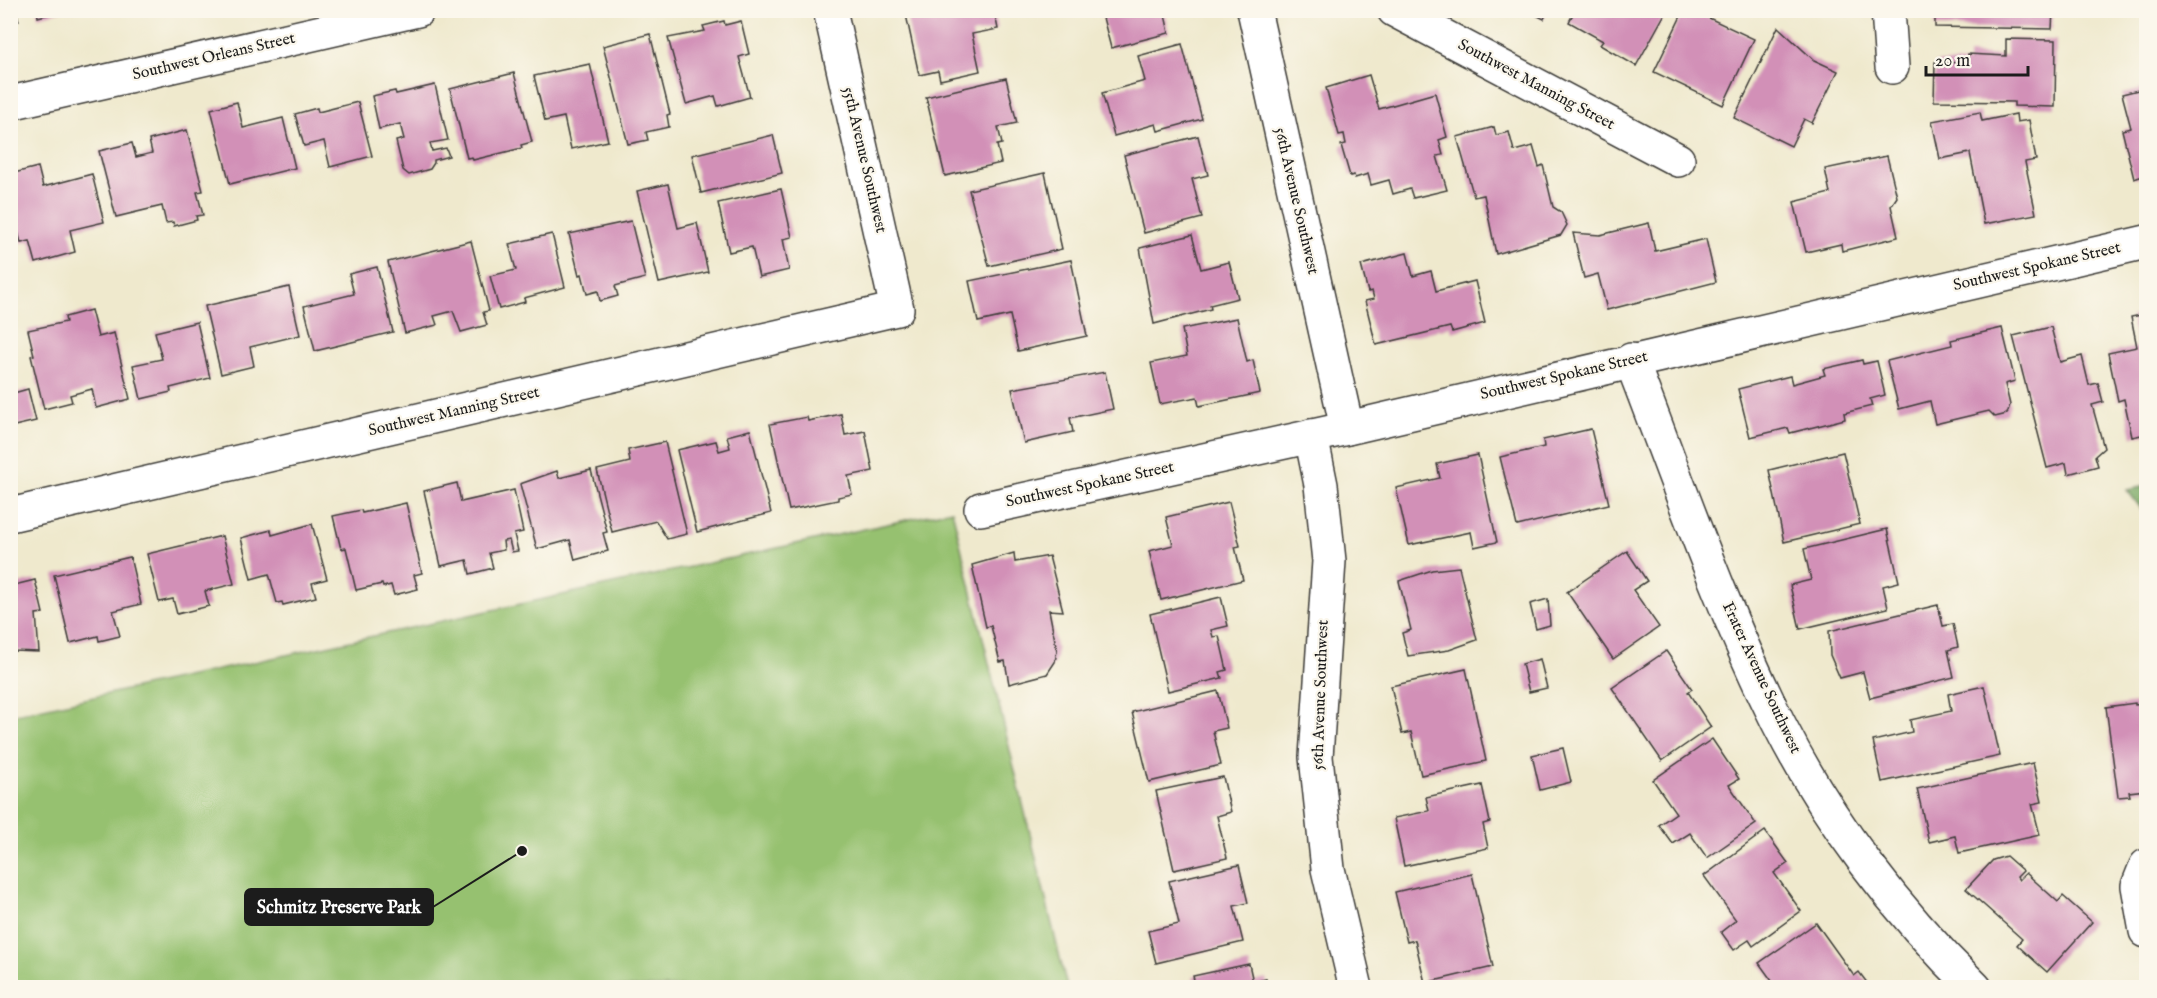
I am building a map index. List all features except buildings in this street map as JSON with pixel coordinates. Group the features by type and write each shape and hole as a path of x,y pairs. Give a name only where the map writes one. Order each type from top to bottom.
{"street":[{"name":"Southwest Orleans Street","path":"10,103 418,10"},
{"name":"55th Avenue Southwest","path":"830,10 897,309"},
{"name":"56th Avenue Southwest","path":"1254,10 1347,428"},
{"name":"Southwest Manning Street","path":"1394,10 1678,160"},
{"path":"1888,10 1892,68"},
{"name":"Southwest Spokane Street","path":"981,509 1347,428 1631,360 2146,242"},
{"name":"Southwest Manning Street","path":"10,515 897,309"},
{"name":"Frater Avenue Southwest","path":"1631,360 1729,615 1779,723 1825,804 1883,885 1975,987"},
{"name":"56th Avenue Southwest","path":"1311,436 1321,484 1329,561 1316,757 1328,869 1356,987"},
{"path":"2142,876 2146,931"}],"green space":[{"path":"2146,486 2146,515 2127,490"},
{"path":"952,510 1067,987 11,987 11,715"}],"place":[{"name":"Schmitz Preserve Park","path":"522,851"}]}
